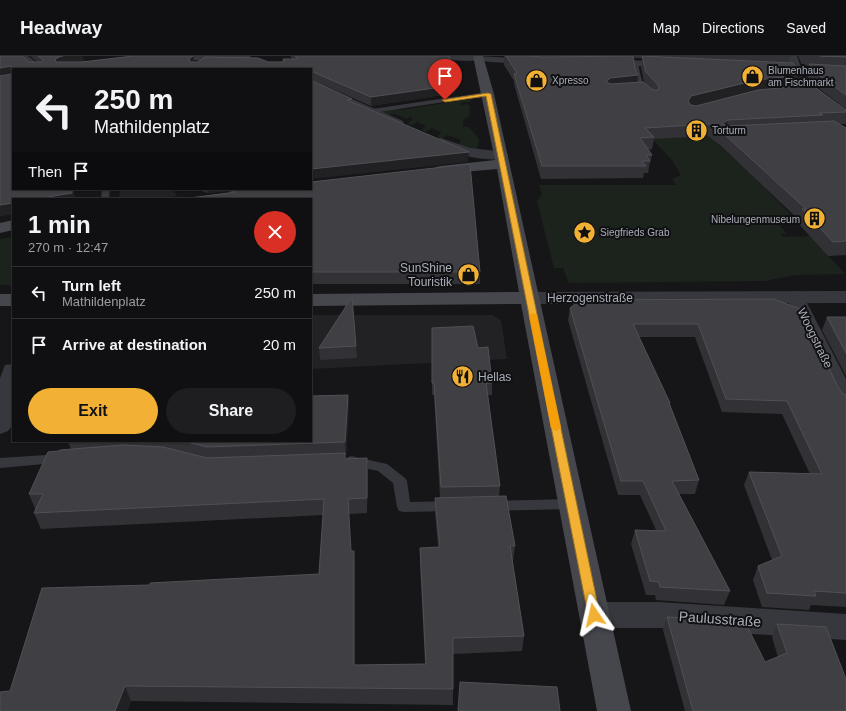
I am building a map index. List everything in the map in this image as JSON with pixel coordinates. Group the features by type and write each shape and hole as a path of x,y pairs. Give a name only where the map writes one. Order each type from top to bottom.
{"main road":[{"path":"478,57 488,94 502,160 614,711"},
{"path":"426,172 502,160"},
{"path":"0,228 12,225"},
{"name":"Herzogenstraße","path":"312,300 529,298"},
{"path":"0,300 12,300"}],"street":[{"path":"21,56 38,68"},
{"path":"190,56 203,62 249,57"},
{"path":"445,56 478,57 542,63"},
{"path":"792,56 798,74 812,90 846,116"},
{"path":"589,63 635,62 681,64"},
{"path":"756,67 846,72"},
{"path":"312,84 412,130"},
{"path":"798,92 812,90"},
{"path":"427,136 469,152 502,160"},
{"name":"Woogstraße","path":"795,297 846,401"},
{"name":"Herzogenstraße","path":"529,298 846,297"},
{"path":"0,426 3,407 12,374"},
{"name":"Paulusstraße","path":"594,615 659,615 846,627"}],"lane":[{"path":"635,62 639,89 654,99"},
{"path":"372,111 488,94"},
{"path":"0,463 72,458"},
{"path":"338,461 353,461 382,467 400,481 404,507 465,506"},
{"path":"480,506 572,504"}],"shaded area":[{"path":"471,99 470,102 461,103 461,105 467,104 470,106 469,117 463,119 463,127 469,127 479,139 478,147 474,150 457,146 461,140 447,135 442,139 437,137 441,132 432,128 426,132 421,130 426,126 417,122 411,126 407,124 413,119 410,117 407,119 395,114 384,115 380,111 397,108 401,110"},
{"path":"634,120 694,137 705,133 749,172 798,222 772,223 773,225 779,225 787,234 781,234 783,237 810,236 845,274 795,275 765,281 569,283 563,268 554,268 537,201 542,194 539,185 676,185 672,179 681,175 672,160"},
{"path":"120,190 174,190 177,196 162,198 119,198"},
{"path":"12,237 12,285 0,285 0,239"},
{"path":"312,315 492,315 501,320 507,359 312,369"}],"building":[{"path":"0,56 22,56 29,62 43,62 43,60 38,56 61,56 55,59 56,62 82,62 133,56 193,56 189,59 190,62 198,62 205,57 258,58 268,62 282,62 284,61 283,59 298,59 295,56 449,56 456,76 454,77 456,85 371,97 312,71 312,68 12,68 12,74 11,66 0,68"},
{"path":"506,56 633,56 635,69 638,75 610,78 606,82 611,84 643,82 653,90 658,90 659,86 646,72 642,56 793,63 803,75 757,80 691,96 688,101 691,105 696,106 758,90 812,85 846,110 846,112 819,113 823,115 728,120 722,124 728,126 834,121 846,128 846,241 833,242 802,209 806,209 725,135 710,124 645,128 654,137 640,138 652,155 646,155 650,161 642,161 646,166 542,166 514,74 517,73"},
{"path":"820,56 846,56 846,57"},
{"path":"809,64 846,66 846,95 820,76"},
{"path":"12,74 12,190 72,190 72,193 42,198 12,198 12,203 0,205 0,76"},
{"path":"312,80 352,99 347,100 469,152 312,169"},
{"path":"470,164 480,272 312,272 312,198 190,198 236,192 229,190 312,190 312,182"},
{"path":"352,297 356,346 319,348"},
{"path":"774,299 800,309 839,389 846,395 846,593 814,591 816,596 767,593 758,566 782,556 749,472 822,474 787,401 726,399 698,324 633,324 670,403 699,480 672,481 730,591 660,587 659,582 650,581 635,530 666,531 643,481 621,481 570,308 580,300"},
{"path":"827,317 846,317 846,353"},
{"path":"473,326 478,348 488,347 492,383 486,383 500,486 441,487 434,383 432,383 432,328"},
{"path":"348,395 345,442 207,447 187,442 312,442 312,396"},
{"path":"123,445 163,447 207,458 345,453 345,459 367,458 367,498 348,499 351,551 354,551 354,665 426,664 420,548 440,547 435,498 506,496 515,546 510,546 524,636 453,638 453,689 125,686 115,711 0,711 0,692 10,691 42,588 150,585 150,583 319,574 324,499 34,513 43,494 29,494 48,452"},
{"path":"667,617 745,622 765,662 787,653 777,624 826,627 846,679 846,711 693,711"},
{"path":"460,682 557,687 560,711 458,711"}],"slow traffic":[{"path":"533,315 556,428"}],"place":[{"name":"Blumenhaus am Fischmarkt","path":"753,76"},
{"name":"Xpresso","path":"537,80"},
{"name":"Torturm","path":"697,130"},
{"name":"Nibelungenmuseum","path":"815,219"},
{"name":"Siegfrieds Grab","path":"584,232"},
{"name":"SunShine Touristik","path":"468,275"},
{"name":"Hellas","path":"462,377"}],"route":[{"path":"445,100 488,94 594,615"}]}
